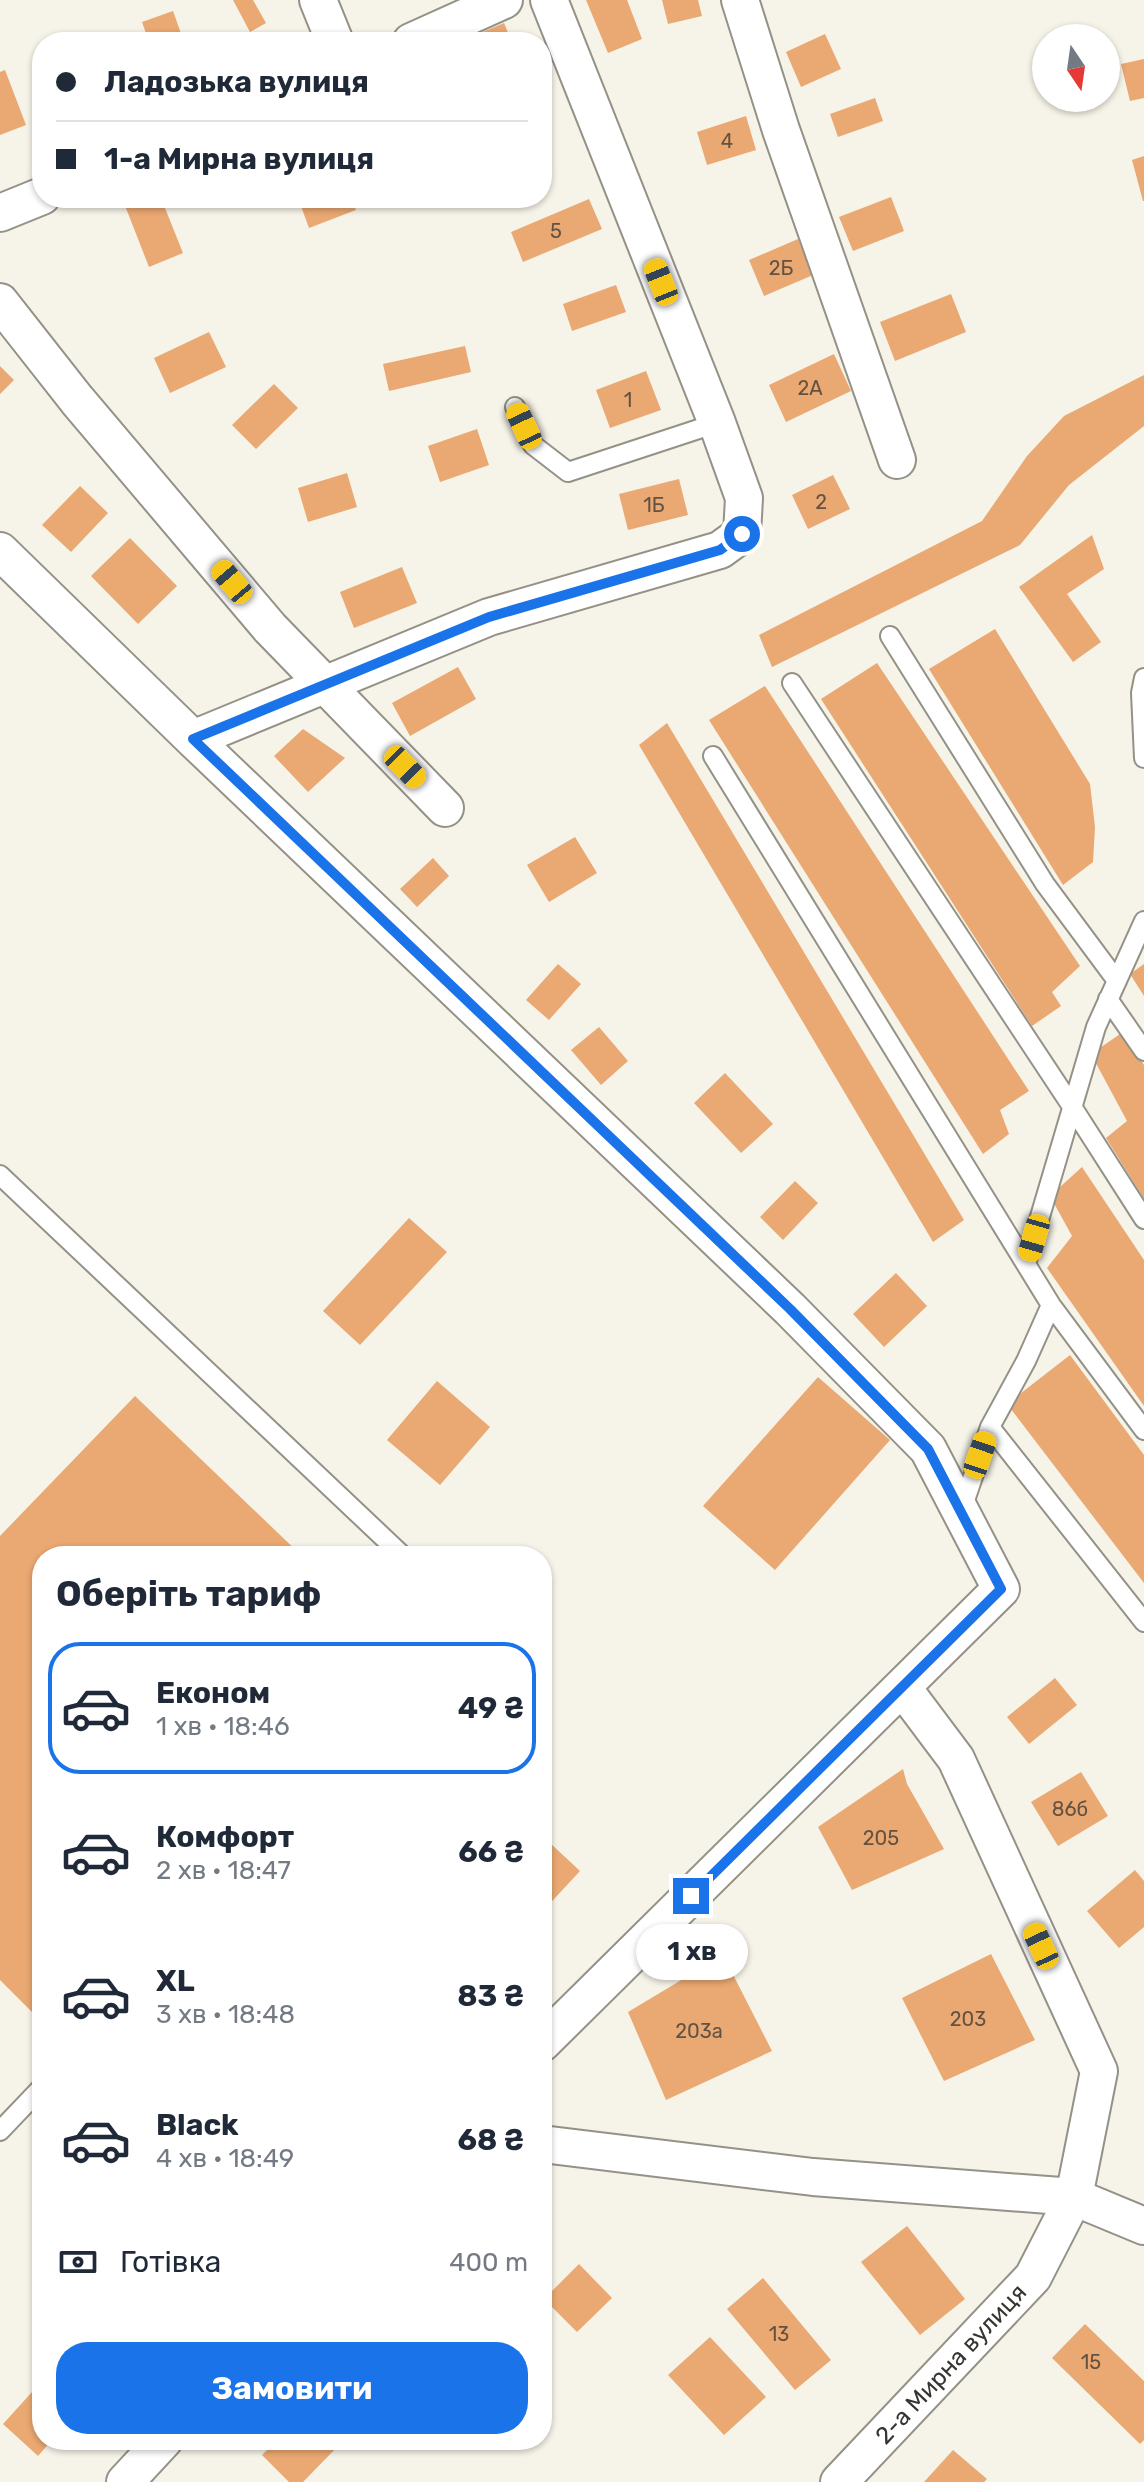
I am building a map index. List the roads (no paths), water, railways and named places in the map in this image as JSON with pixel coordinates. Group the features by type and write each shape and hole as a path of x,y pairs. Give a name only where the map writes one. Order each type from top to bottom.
{"street":[{"path":"318,0 331,32"},
{"path":"433,32 504,0"},
{"path":"193,739 489,617 720,550 742,534 744,498 717,423 549,0"},
{"path":"740,0 781,130 897,460"},
{"path":"0,213 32,200"},
{"path":"0,302 77,400 270,628 445,808"},
{"path":"0,551 800,1320 928,1449 1001,1589 552,2033"},
{"name":"2-а Мирна вулиця","path":"839,2482 1033,2277 1074,2197 1099,2071 956,1759 902,1687"},
{"path":"552,2145 813,2177 1074,2197 1144,2226"},
{"path":"125,2482 155,2450"}],"lane":[{"path":"515,407 533,445 568,472 717,423"},
{"path":"890,636 1045,884 1117,981"},
{"path":"1144,678 1141,693 1144,758"},
{"path":"792,683 1144,1219"},
{"path":"713,756 1051,1305 1144,1430"},
{"path":"1026,1264 1096,1027 1144,921"},
{"path":"1108,999 1144,1051"},
{"path":"0,1175 392,1546"},
{"path":"961,1512 990,1427 1026,1361 1051,1305"},
{"path":"990,1427 1144,1622"},
{"path":"0,2131 32,2097"}]}
